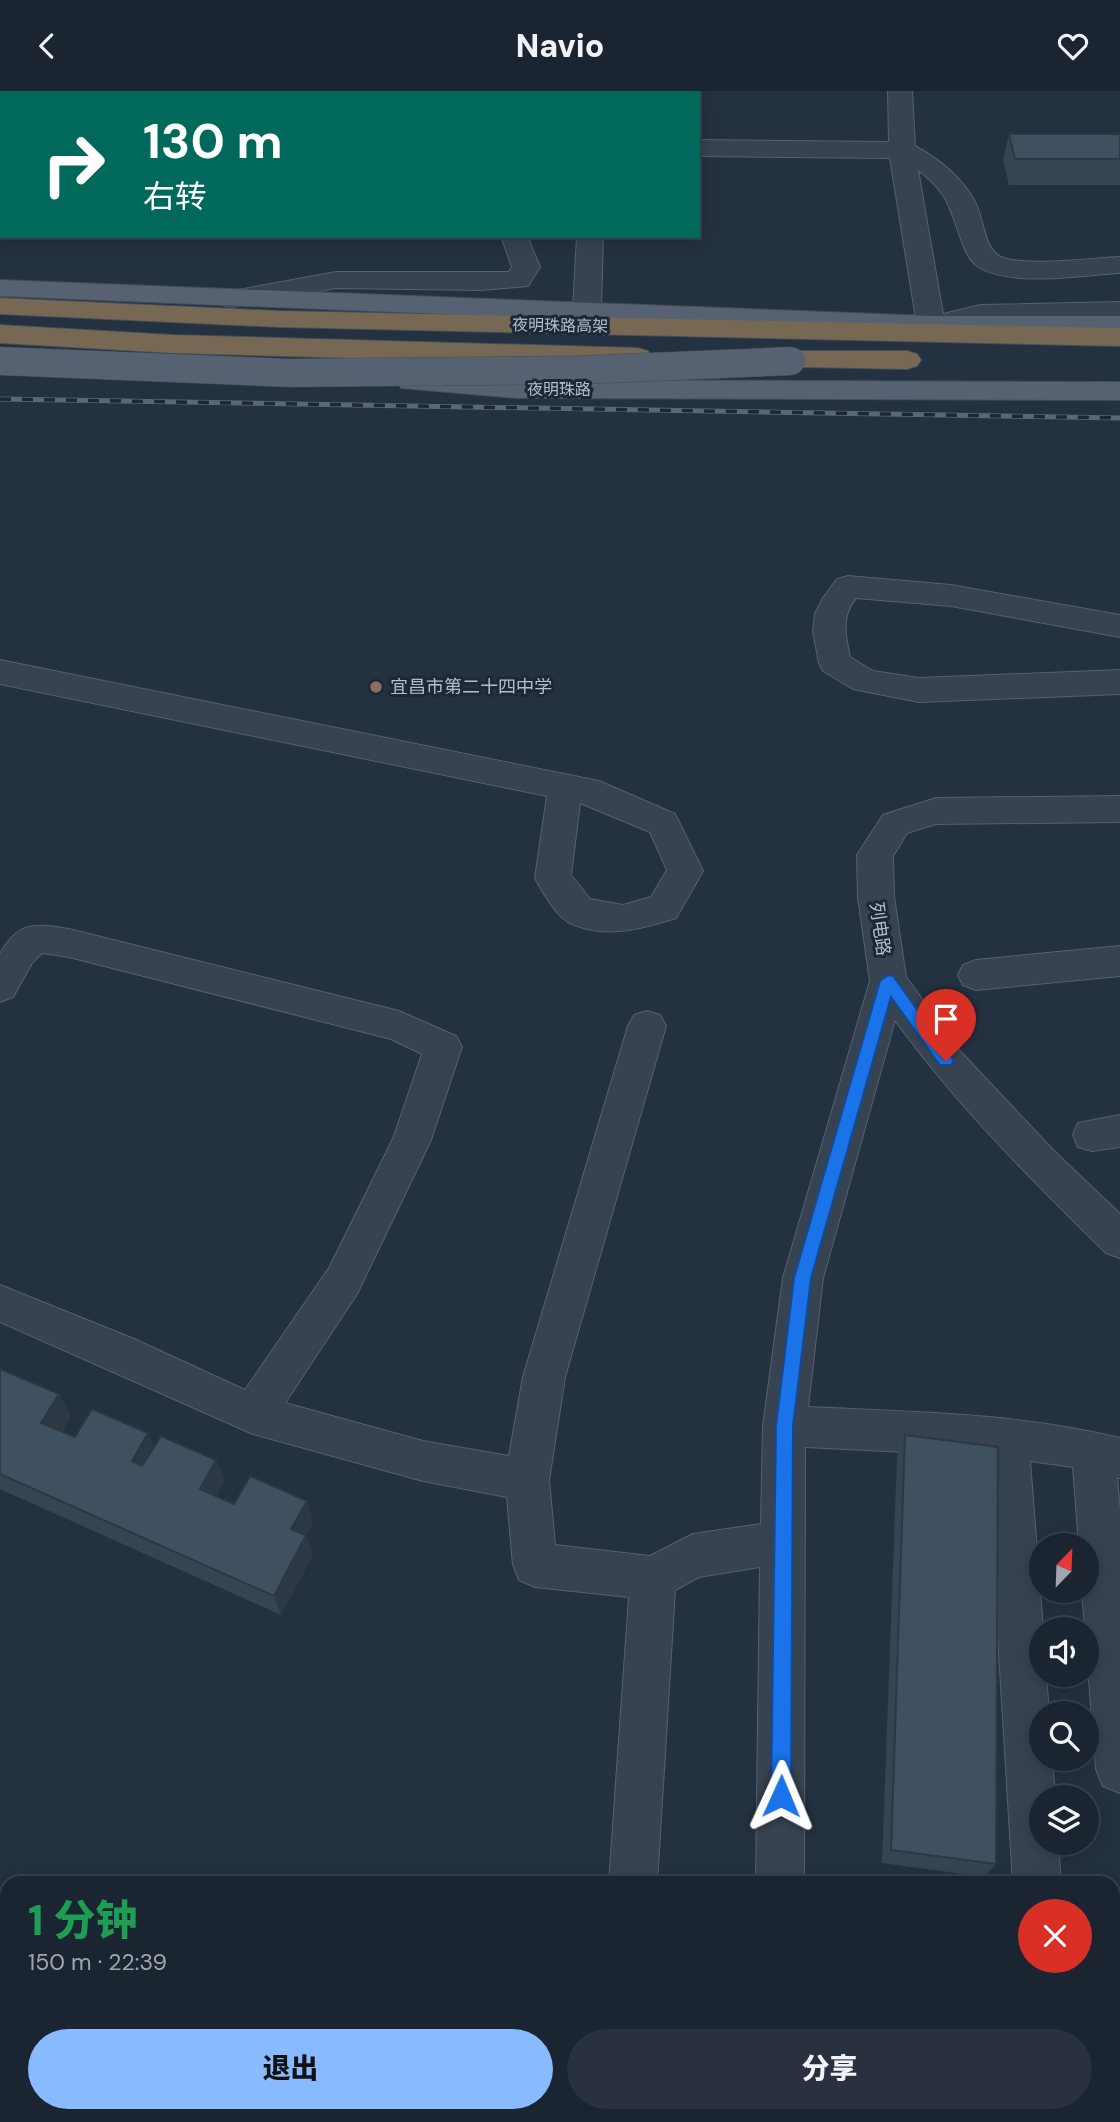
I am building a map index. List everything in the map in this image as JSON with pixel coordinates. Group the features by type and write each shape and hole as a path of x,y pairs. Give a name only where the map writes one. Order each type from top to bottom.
{"highway":[{"name":"夜明珠路高架","path":"0,306 279,319 1120,337"},
{"name":"夜明珠路高架","path":"0,334 186,345 792,361 1120,359"}],"main road":[{"path":"0,288 232,299 587,309 931,325 1120,325"},
{"name":"夜明珠路","path":"0,353 517,389 1120,391"},
{"path":"0,362 290,373 578,370 792,361"}],"street":[{"path":"901,91 901,150 931,325 981,313 1120,310"},
{"path":"700,148 901,150 930,164 962,202 981,254 992,263 1036,269 1120,265"},
{"path":"232,299 313,282 370,278 489,283 518,280 526,267 515,238"},
{"path":"587,309 590,238"},
{"path":"1118,631 980,601 875,587 848,587 832,604 828,633 835,663 865,681 919,690 1120,681"},
{"path":"0,672 565,788"},
{"name":"列电路","path":"780,1876 785,1426 803,1278 888,981 876,897 875,855 895,824 936,811 1120,809"},
{"path":"0,987 19,953 35,938 46,939 400,1026 443,1047 412,1140 343,1281 253,1414"},
{"path":"976,975 1120,961"},
{"path":"888,981 946,1061 1040,1163 1120,1240"},
{"path":"647,1026 544,1377 527,1480 535,1565 653,1578 693,1556 784,1542"},
{"path":"0,1303 119,1352 253,1414 423,1461 527,1480"},
{"path":"785,1426 1007,1439 1106,1455 1120,1769"},
{"path":"1007,1439 1037,1876"},
{"path":"634,1876 653,1578"}],"building":[{"path":"1009,134 1120,134 1120,159 1015,159"},
{"path":"0,1369 59,1394 41,1423 75,1437 92,1409 148,1433 132,1461 142,1466 161,1436 216,1460 200,1489 234,1504 250,1476 307,1501 291,1529 306,1535 274,1596 0,1474"},
{"path":"905,1435 998,1447 996,1864 891,1850"}],"railway":[{"path":"0,399 1120,418"}],"place":[{"name":"宜昌市第二十四中学","path":"376,687"}],"route":[{"path":"781,1796 785,1426 803,1278 888,981 946,1061"}]}
